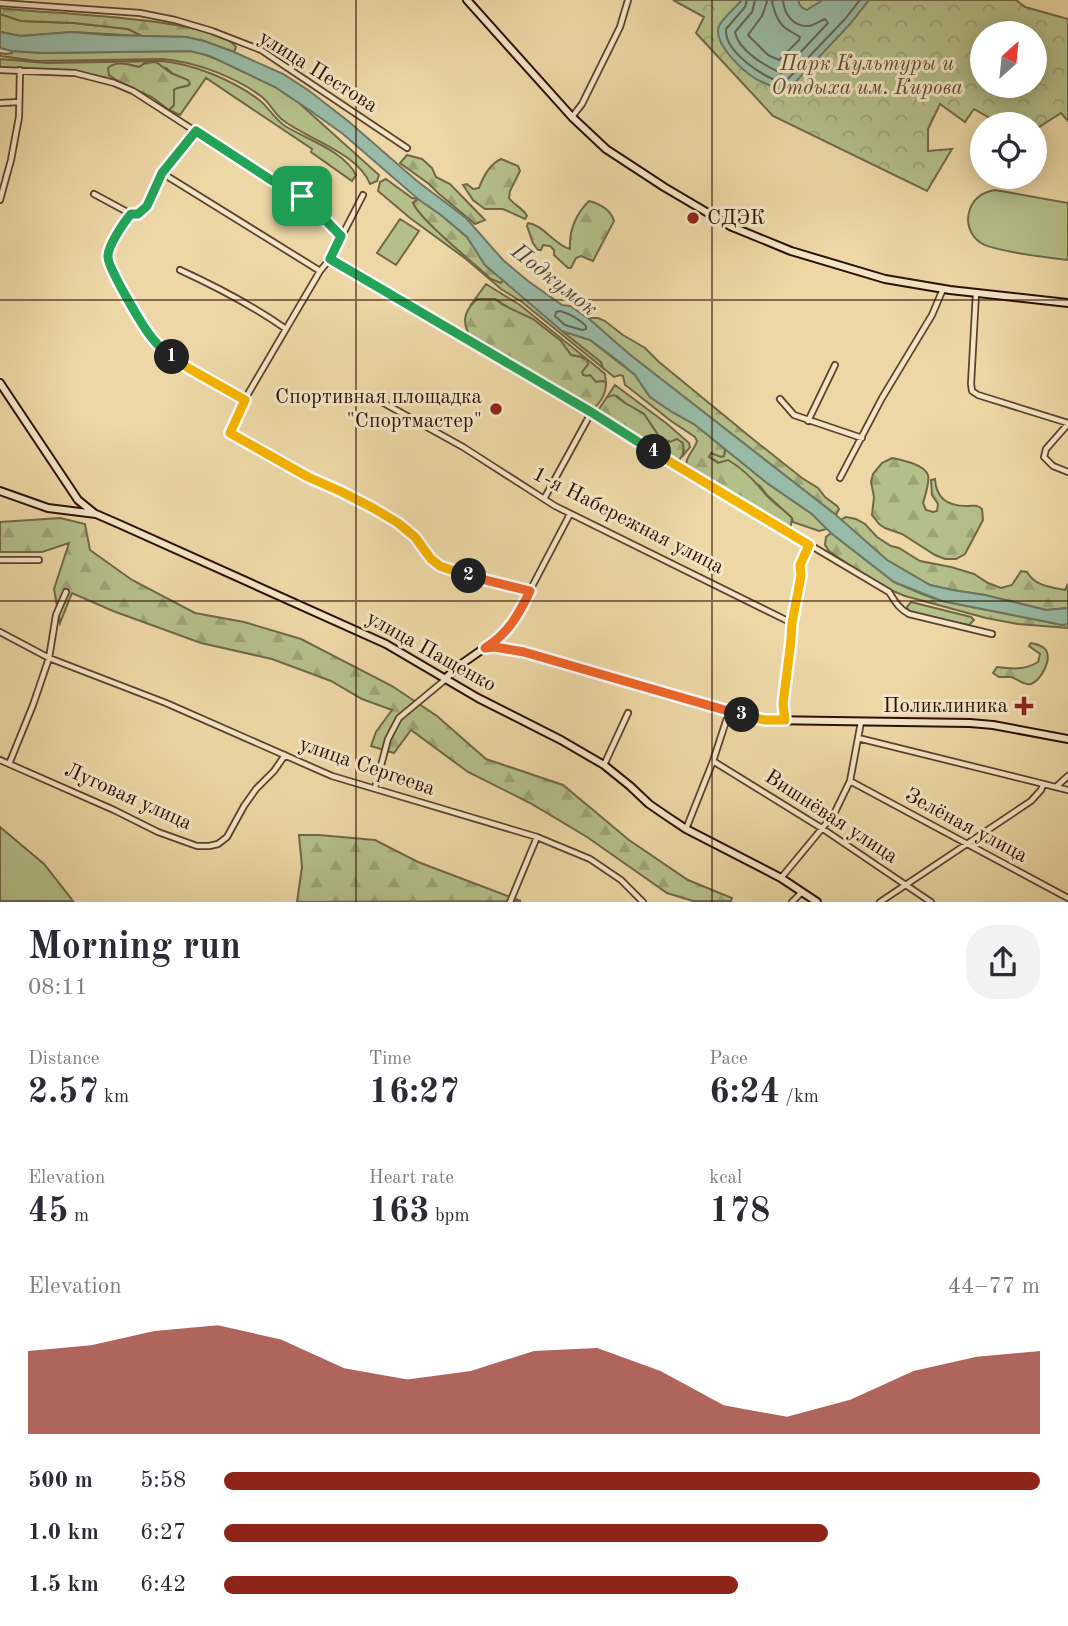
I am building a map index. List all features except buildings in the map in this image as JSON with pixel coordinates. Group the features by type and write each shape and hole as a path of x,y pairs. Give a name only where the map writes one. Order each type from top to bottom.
{"street":[{"path":"467,0 572,117 606,149 707,213 741,231 791,251 898,282 1068,303"},
{"path":"572,117 582,104 620,27 628,0"},
{"name":"улица Пестова","path":"0,3 140,13 212,31 261,50 407,148"},
{"path":"0,70 75,73 133,91 271,180 302,196 341,236"},
{"path":"0,200 19,117 20,70"},
{"path":"0,103 19,102"},
{"path":"94,194 131,214 138,214 147,206 162,173 196,131"},
{"path":"162,173 320,271"},
{"path":"363,195 330,259 320,271 245,400 230,433 308,477 381,513 415,537 431,559 440,566 530,591"},
{"path":"131,214 124,222 108,258 118,282 150,335 167,354 245,400"},
{"path":"330,259 591,412 889,592 896,605 909,614 992,634"},
{"path":"180,270 260,310 286,329"},
{"path":"840,478 882,398 932,315 943,289"},
{"path":"976,293 972,391 1068,424 1046,449 1044,457 1053,466 1068,472"},
{"path":"808,421 835,365"},
{"path":"0,383 78,500 96,514"},
{"path":"780,399 794,415 862,438"},
{"name":"1-я Набережная улица","path":"380,401 463,447 570,514 792,623"},
{"path":"544,499 591,412"},
{"name":"улица Пащенко","path":"0,491 48,508 96,514 372,637 478,698 604,765 649,804 686,829 781,878 817,901"},
{"path":"375,788 388,739 399,718 460,665 500,638 514,621 570,514"},
{"path":"785,720 783,704 792,623 801,576 800,565 809,545"},
{"path":"0,560 39,561"},
{"path":"9,764 49,658 56,615 66,592"},
{"name":"улица Сергеева","path":"0,632 49,658 166,703 332,776 537,837 590,859 621,880 643,901"},
{"path":"500,638 502,645 509,649"},
{"path":"485,648 509,649 573,665 729,712 765,720 970,723 1068,738"},
{"path":"686,829 729,712"},
{"path":"604,765 628,713"},
{"path":"781,878 834,814 850,781 861,722"},
{"path":"858,738 1068,790"},
{"name":"Луговая улица","path":"0,760 158,832 197,846 209,846 218,844 227,837 256,789 285,755"},
{"name":"Вишнёвая улица","path":"713,761 823,829 931,901"},
{"path":"1055,788 1068,776"},
{"name":"Зелёная улица","path":"850,781 1068,898"},
{"path":"880,901 1031,800 1043,785"},
{"path":"510,901 537,837"},
{"path":"792,901 803,891"}],"green space":[{"name":"Парк Культуры и Отдыха им. Кирова","path":"673,0 1016,0 1025,7 1068,19 1068,121 1061,113 1047,122 1047,112 979,112 974,109 965,122 940,104 928,129 928,151 952,149 927,191 773,116 696,33 704,17"},
{"path":"0,8 163,23 222,37 236,47 234,52 186,37 142,36 128,29 21,21 0,14"},
{"path":"0,14 21,21 128,29 142,36 72,32 21,36 0,32"},
{"path":"0,53 201,53 275,87 299,103 379,175 377,181 370,184 364,173 344,156 284,121 252,90 215,72 189,63 163,59 37,61 0,56"},
{"path":"0,59 47,63 162,61 200,69 248,92 262,102 285,126 334,152 356,175 352,181 311,152 312,149 206,78 180,115 169,110 174,105 173,90 187,86 166,68 121,63 109,75 121,83 76,71 0,68"},
{"path":"156,62 171,73 188,80 190,84 174,90 174,105 169,110 152,97 109,75 108,68 115,64 139,67 145,63"},
{"path":"407,155 422,159 432,168 436,177 450,184 485,220 475,224 400,163"},
{"path":"501,159 518,166 520,171 509,198 526,214 525,219 503,209 485,209 473,200 463,185 479,188 487,171"},
{"path":"386,179 412,198 418,199 413,203 443,236 501,282 503,280 601,362 603,368 378,191 380,182"},
{"path":"995,190 1068,203 1068,260 997,249 977,240 968,224 970,209 979,196"},
{"path":"418,199 467,237 485,265 503,280 501,283 491,279 426,220 413,203"},
{"path":"589,201 604,208 614,221 593,261 581,256 568,268 554,255 550,246 543,245 541,250 538,250 533,243 528,223 539,227 559,244 570,249 574,223"},
{"path":"400,219 419,231 396,265 377,253"},
{"path":"486,284 520,305 598,368 605,374 606,383 596,382 583,375 582,372 588,364 581,357 571,355 561,341 495,299 477,299 470,306"},
{"path":"477,299 495,299 533,319 561,341 571,355 587,360 583,375 590,375 596,382 606,383 604,395 598,405 592,410 472,340 466,329 465,319 468,309"},
{"path":"588,318 605,321 645,348 754,440 818,488 839,509 836,515 629,354"},
{"path":"562,331 590,340 635,375 650,397 694,424 725,449 724,456 711,453 709,457 718,463 728,460 744,471 792,518 791,525 786,530 686,466 697,441 695,437 625,385 623,376 614,377 603,368 601,362"},
{"path":"615,385 689,443 690,447 682,457 684,450 660,438 644,414 617,396 607,397"},
{"path":"614,395 644,414 660,438 670,442 677,439 683,443 680,459 673,459 605,418 599,409 607,397"},
{"path":"725,449 812,514 827,529 819,531 793,522 760,486 709,457 710,453 724,456"},
{"path":"892,458 912,463 926,471 928,481 923,503 926,510 937,511 938,504 932,495 931,480 935,479 940,495 948,502 982,509 983,520 965,554 956,559 935,555 902,534 885,528 872,515 873,474 882,463"},
{"path":"846,517 865,524 877,537 920,561 974,574 1001,588 1012,585 1021,571 1027,572 1034,580 1048,587 1065,590 1068,584 1068,608 1046,610 930,585 887,560 840,520"},
{"path":"60,518 85,524 90,550 132,580 195,613 244,622 301,639 392,686 437,716 486,759 563,785 629,840 688,880 732,898 731,901 693,901 667,893 587,837 530,803 468,772 411,730 394,753 371,746 376,732 392,710 362,699 331,681 272,659 201,643 72,593 60,623 54,589 69,543 42,552 0,552 0,522"},
{"path":"831,533 894,582 922,594 942,601 1068,624 1068,628 986,618 905,596 871,580 829,551 825,545 826,537"},
{"path":"911,602 974,620 969,625 914,615 907,607"},
{"path":"1031,643 1043,647 1048,659 1035,682 1026,684 993,673 997,667 1018,668 1038,662 1040,654 1029,646"},
{"path":"0,827 44,864 73,901 0,901"},
{"path":"299,835 375,840 418,862 521,901 297,902 302,867"}],"water":[{"path":"742,0 799,0 801,6 807,10 823,0 869,0 787,91 750,75 730,56 720,40 719,26"},
{"name":"Подкумок","path":"0,32 21,36 72,32 186,37 234,52 283,74 348,121 417,181 466,218 503,260 528,281 562,305 570,306 588,318 629,354 836,515 887,560 930,585 1046,610 1068,608 1068,624 942,601 894,582 831,533 812,514 767,483 694,424 650,397 635,375 621,363 590,340 562,331 485,265 467,237 343,134 275,87 210,56 190,51 12,51 0,48"}],"place":[{"name":"СДЭК","path":"693,218"},
{"name":"Спортивная площадка \"Спортмастер\"","path":"496,409"},
{"name":"Поликлиника","path":"1024,706"}],"route":[{"path":"196,131 271,180 302,196 341,236 330,259 591,412 809,545 800,565 801,576 792,623 783,704 785,720 765,720 729,712 524,652 485,648 505,633 530,591 440,566 431,559 415,537 398,523 230,433 245,400 167,354 150,335 118,282 110,265 109,252 124,222 131,214 138,214 147,206 162,173 196,131"}]}
